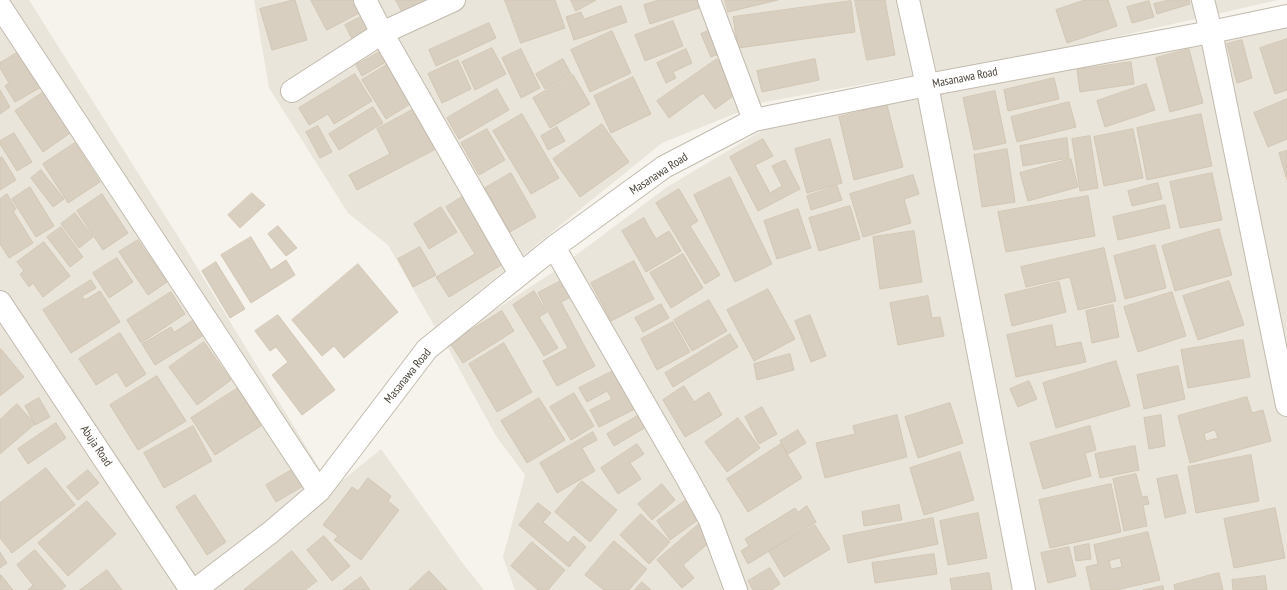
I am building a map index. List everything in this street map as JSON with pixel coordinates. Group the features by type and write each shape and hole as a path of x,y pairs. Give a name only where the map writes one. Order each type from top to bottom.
{"street":[{"path":"365,0 382,34 520,274"},
{"path":"292,91 382,34 454,0"},
{"path":"709,0 754,120"},
{"path":"908,0 927,86 1024,590"},
{"path":"1203,0 1211,32 1287,405"},
{"path":"0,6 319,491"},
{"name":"Masanawa Road","path":"195,590 271,532 319,491 435,343 554,247 664,168 754,120 1287,16"},
{"path":"554,247 710,520 736,590"},
{"name":"Abuja Road","path":"0,302 192,590"}],"shaded area":[{"path":"0,0 29,0 184,246 332,489 381,449 464,565 484,590 0,590"},
{"path":"254,0 1278,0 1072,47 764,102 662,143 435,327 388,245 348,213 269,88"},
{"path":"1287,20 1287,590 515,590 503,557 525,475 496,436 443,339 500,307 559,268 667,187 778,121"}],"building":[{"path":"295,0 307,40 272,50 260,9"},
{"path":"311,0 357,0 363,11 327,30"},
{"path":"396,0 434,0 405,17"},
{"path":"505,0 555,0 565,28 521,43"},
{"path":"571,0 596,0 576,11"},
{"path":"659,0 703,0 705,6 650,24 644,5"},
{"path":"725,0 778,0 728,12"},
{"path":"855,0 885,0 895,55 867,60"},
{"path":"1085,0 1108,0 1117,26 1067,43 1056,10"},
{"path":"1170,0 1189,0 1190,4 1157,14 1154,4"},
{"path":"851,1 855,32 738,48 733,17"},
{"path":"1149,1 1154,17 1132,23 1127,7"},
{"path":"621,6 627,22 574,40 566,17 581,12 584,19"},
{"path":"368,13 376,29 353,41 345,25"},
{"path":"673,21 683,46 645,61 635,35"},
{"path":"489,23 496,38 436,66 429,50"},
{"path":"715,28 724,52 711,57 701,34"},
{"path":"612,31 631,73 590,92 571,50"},
{"path":"1287,39 1287,90 1275,94 1260,48"},
{"path":"1242,40 1252,78 1237,83 1227,44"},
{"path":"492,48 506,74 475,90 462,62"},
{"path":"385,49 391,59 362,76 356,65"},
{"path":"521,49 540,88 521,98 502,58"},
{"path":"686,49 692,63 673,72 676,78 666,83 657,63"},
{"path":"1189,49 1203,103 1170,112 1156,58"},
{"path":"22,50 43,86 15,102 5,86 9,83 0,68 0,63"},
{"path":"563,59 571,74 545,89 536,74"},
{"path":"717,59 740,91 715,109 703,93 669,118 657,101"},
{"path":"815,59 819,80 762,92 757,71"},
{"path":"458,60 471,89 442,103 428,74"},
{"path":"393,61 418,99 386,119 362,80"},
{"path":"1131,62 1134,84 1080,92 1077,70"},
{"path":"355,74 372,101 334,124 328,114 309,125 299,108"},
{"path":"573,75 590,104 550,128 533,98"},
{"path":"633,77 651,114 611,133 594,96"},
{"path":"1054,78 1059,99 1008,111 1004,90"},
{"path":"1146,84 1155,110 1105,127 1097,101"},
{"path":"497,89 509,110 459,139 447,118"},
{"path":"0,90 10,107 0,114"},
{"path":"45,91 73,131 43,152 15,111"},
{"path":"995,91 1006,143 974,150 963,98"},
{"path":"1287,99 1287,139 1268,147 1254,113"},
{"path":"1069,102 1076,127 1017,142 1011,117"},
{"path":"887,105 903,167 854,180 839,117"},
{"path":"373,107 383,123 339,150 329,134"},
{"path":"414,109 436,149 357,190 349,175 390,154 377,129"},
{"path":"522,114 559,178 531,194 493,131"},
{"path":"1201,114 1212,166 1147,180 1137,128"},
{"path":"602,124 629,162 580,197 553,159"},
{"path":"318,126 332,152 320,158 306,132"},
{"path":"557,127 565,141 548,150 541,136"},
{"path":"487,129 505,160 479,175 461,143"},
{"path":"1133,129 1143,178 1104,186 1094,137"},
{"path":"14,133 32,162 17,171 0,144 0,141"},
{"path":"1090,136 1098,188 1080,191 1072,139"},
{"path":"1067,138 1069,158 1023,166 1020,146"},
{"path":"763,139 773,156 755,165 770,193 782,186 772,166 785,160 800,189 758,211 730,157"},
{"path":"830,139 842,183 807,193 795,149"},
{"path":"75,143 100,182 68,203 43,164"},
{"path":"1007,149 1015,202 982,207 974,155"},
{"path":"1287,151 1287,180 1279,153"},
{"path":"2,157 16,180 0,190 0,158"},
{"path":"1071,159 1078,187 1028,201 1020,173"},
{"path":"41,170 64,199 53,207 31,178"},
{"path":"511,173 536,217 510,232 485,188"},
{"path":"1212,173 1222,220 1180,228 1170,182"},
{"path":"913,175 919,194 904,199 911,223 863,237 850,194"},
{"path":"730,177 772,264 735,282 694,195"},
{"path":"1158,183 1162,199 1132,206 1128,191"},
{"path":"837,186 842,200 811,210 807,196"},
{"path":"30,187 54,226 36,237 12,199"},
{"path":"679,189 698,221 690,226 720,275 705,284 656,203"},
{"path":"470,192 511,259 449,297 436,277 475,254 446,207"},
{"path":"252,193 265,205 240,228 228,215"},
{"path":"7,194 16,209 13,211 33,243 9,258 0,244 0,199"},
{"path":"102,194 128,233 103,250 77,211"},
{"path":"1088,196 1095,236 1006,252 998,212"},
{"path":"1165,205 1170,228 1118,240 1113,217"},
{"path":"850,206 860,239 819,251 809,218"},
{"path":"441,207 457,232 429,249 414,224"},
{"path":"798,209 811,248 777,259 764,221"},
{"path":"75,213 93,237 79,248 61,224"},
{"path":"644,218 656,239 669,231 681,251 646,272 622,231"},
{"path":"278,226 297,248 286,256 268,234"},
{"path":"61,227 83,257 70,267 47,237"},
{"path":"1219,229 1232,275 1175,291 1162,246"},
{"path":"914,231 922,282 880,289 873,237"},
{"path":"251,237 271,270 286,260 295,275 251,303 221,255"},
{"path":"138,240 167,282 148,295 119,252"},
{"path":"44,242 70,276 43,297 33,283 29,287 20,274 24,271 17,262"},
{"path":"1155,245 1166,288 1125,299 1114,256"},
{"path":"420,247 436,275 413,287 398,259"},
{"path":"1104,248 1116,301 1078,310 1070,277 1026,287 1021,267"},
{"path":"683,254 703,288 671,308 650,273"},
{"path":"117,258 133,282 109,298 93,273"},
{"path":"634,261 654,299 611,321 591,283"},
{"path":"216,262 245,309 230,318 202,271"},
{"path":"358,264 398,312 344,358 334,346 322,356 292,320"},
{"path":"568,277 577,294 561,302 595,366 557,386 543,361 568,348 538,293"},
{"path":"91,280 96,288 82,296 85,300 100,291 120,322 71,353 43,310"},
{"path":"1229,281 1244,325 1198,340 1183,296"},
{"path":"1059,282 1066,312 1012,326 1005,295"},
{"path":"768,289 795,339 754,361 727,310"},
{"path":"534,291 547,312 539,317 558,348 544,356 513,305"},
{"path":"171,292 185,314 141,343 127,320"},
{"path":"1172,292 1186,336 1138,352 1124,307"},
{"path":"928,296 932,318 940,317 944,336 898,345 890,303"},
{"path":"709,300 727,331 692,351 674,320"},
{"path":"661,304 669,318 643,332 635,318"},
{"path":"1113,305 1119,337 1092,343 1086,311"},
{"path":"502,311 514,331 463,363 450,343"},
{"path":"278,315 335,390 302,415 272,375 288,362 276,347 270,351 255,331"},
{"path":"810,315 826,356 811,362 795,321"},
{"path":"194,320 204,335 155,365 142,344 171,327 174,332"},
{"path":"673,322 690,352 657,370 641,339"},
{"path":"1052,325 1056,347 1081,342 1086,362 1016,377 1007,335"},
{"path":"120,333 146,374 126,387 117,372 96,385 79,359"},
{"path":"730,334 738,347 673,387 665,373"},
{"path":"1243,340 1250,377 1188,388 1181,350"},
{"path":"204,342 231,380 197,405 169,367"},
{"path":"504,343 532,392 497,412 469,364"},
{"path":"1,349 24,377 0,396 0,350"},
{"path":"790,354 794,370 757,380 754,364"},
{"path":"1116,361 1130,406 1056,428 1043,383"},
{"path":"1178,366 1185,399 1144,409 1137,375"},
{"path":"615,370 635,409 599,427 590,410 612,399 607,391 587,402 579,388"},
{"path":"157,376 186,421 138,450 110,405"},
{"path":"1029,381 1037,399 1018,407 1010,389"},
{"path":"684,386 694,402 709,392 722,415 685,437 663,400"},
{"path":"238,388 261,426 215,455 191,418"},
{"path":"574,393 594,426 571,440 550,407"},
{"path":"1247,397 1252,413 1263,410 1271,441 1190,463 1178,416","holes":["1215,430 1218,438 1206,441 1204,434"]},
{"path":"39,398 50,417 35,425 25,406"},
{"path":"539,398 565,440 527,463 501,421"},
{"path":"950,403 963,443 918,458 905,417"},
{"path":"17,404 35,424 0,454 0,420"},
{"path":"762,407 777,434 759,444 745,417"},
{"path":"646,411 653,423 614,446 607,434"},
{"path":"897,415 907,457 825,478 816,443 855,434 853,426"},
{"path":"1161,415 1165,446 1149,449 1144,418"},
{"path":"738,418 760,448 727,472 705,442"},
{"path":"56,423 66,438 28,464 18,449"},
{"path":"193,426 212,461 164,488 144,453"},
{"path":"1090,426 1096,450 1085,453 1091,476 1043,489 1030,443"},
{"path":"798,430 806,443 788,454 780,441"},
{"path":"593,432 597,440 582,448 595,471 557,493 540,463"},
{"path":"637,444 644,454 630,463 641,479 618,494 601,468"},
{"path":"781,444 802,478 748,512 727,479"},
{"path":"1135,446 1139,470 1100,478 1095,454"},
{"path":"960,452 974,500 924,515 910,468"},
{"path":"1251,455 1259,501 1196,513 1188,467"},
{"path":"46,468 75,505 12,553 0,538 0,503"},
{"path":"295,468 305,485 276,502 266,485"},
{"path":"88,470 99,483 78,500 67,487"},
{"path":"1136,474 1142,497 1147,496 1149,504 1143,505 1147,526 1124,531 1113,479"},
{"path":"1177,475 1186,513 1165,518 1157,479"},
{"path":"368,478 391,496 388,501 399,510 361,560 334,540 338,536 323,525 352,487 358,491"},
{"path":"582,481 617,510 590,542 555,512"},
{"path":"662,484 675,500 652,520 638,504"},
{"path":"1111,484 1121,532 1050,548 1039,500"},
{"path":"195,495 226,542 207,555 176,507"},
{"path":"692,496 706,514 670,540 657,521"},
{"path":"87,501 116,534 68,576 38,543"},
{"path":"538,503 551,513 543,522 568,543 574,536 586,547 569,567 519,525"},
{"path":"899,505 902,520 864,526 862,512"},
{"path":"807,506 816,522 748,564 741,551 749,546 745,539 795,508 798,512"},
{"path":"1275,508 1285,558 1234,568 1224,519"},
{"path":"978,513 987,558 948,565 940,521"},
{"path":"641,514 670,542 649,564 620,535"},
{"path":"933,518 938,544 848,563 843,536"},
{"path":"699,524 712,540 683,565 694,578 682,588 657,560"},
{"path":"815,525 830,549 784,577 769,552"},
{"path":"1148,532 1160,580 1116,590 1091,590 1086,567 1098,564 1094,545","holes":["1120,558 1122,567 1111,569 1109,561"]},
{"path":"324,536 350,566 332,581 307,550"},
{"path":"614,541 647,569 629,590 604,590 585,575"},
{"path":"532,542 565,570 548,590 538,590 511,566"},
{"path":"1089,544 1091,559 1076,561 1074,547"},
{"path":"1069,547 1076,576 1048,583 1041,553"},
{"path":"35,550 66,586 61,590 28,590 33,585 17,565"},
{"path":"292,551 317,581 305,590 244,590"},
{"path":"0,552 7,563 0,568"},
{"path":"934,554 937,574 875,583 872,563"},
{"path":"770,568 780,584 771,590 753,590 748,581"},
{"path":"107,570 122,590 80,590"},
{"path":"429,571 447,590 409,590"},
{"path":"989,573 992,590 952,590 950,579"},
{"path":"1219,573 1223,590 1175,590 1174,585"},
{"path":"1,575 13,590 0,590"},
{"path":"1265,576 1267,590 1233,590 1232,580"},
{"path":"361,577 370,590 343,590"},
{"path":"642,582 651,590 635,590"},
{"path":"1163,586 1164,590 1143,590"}]}
